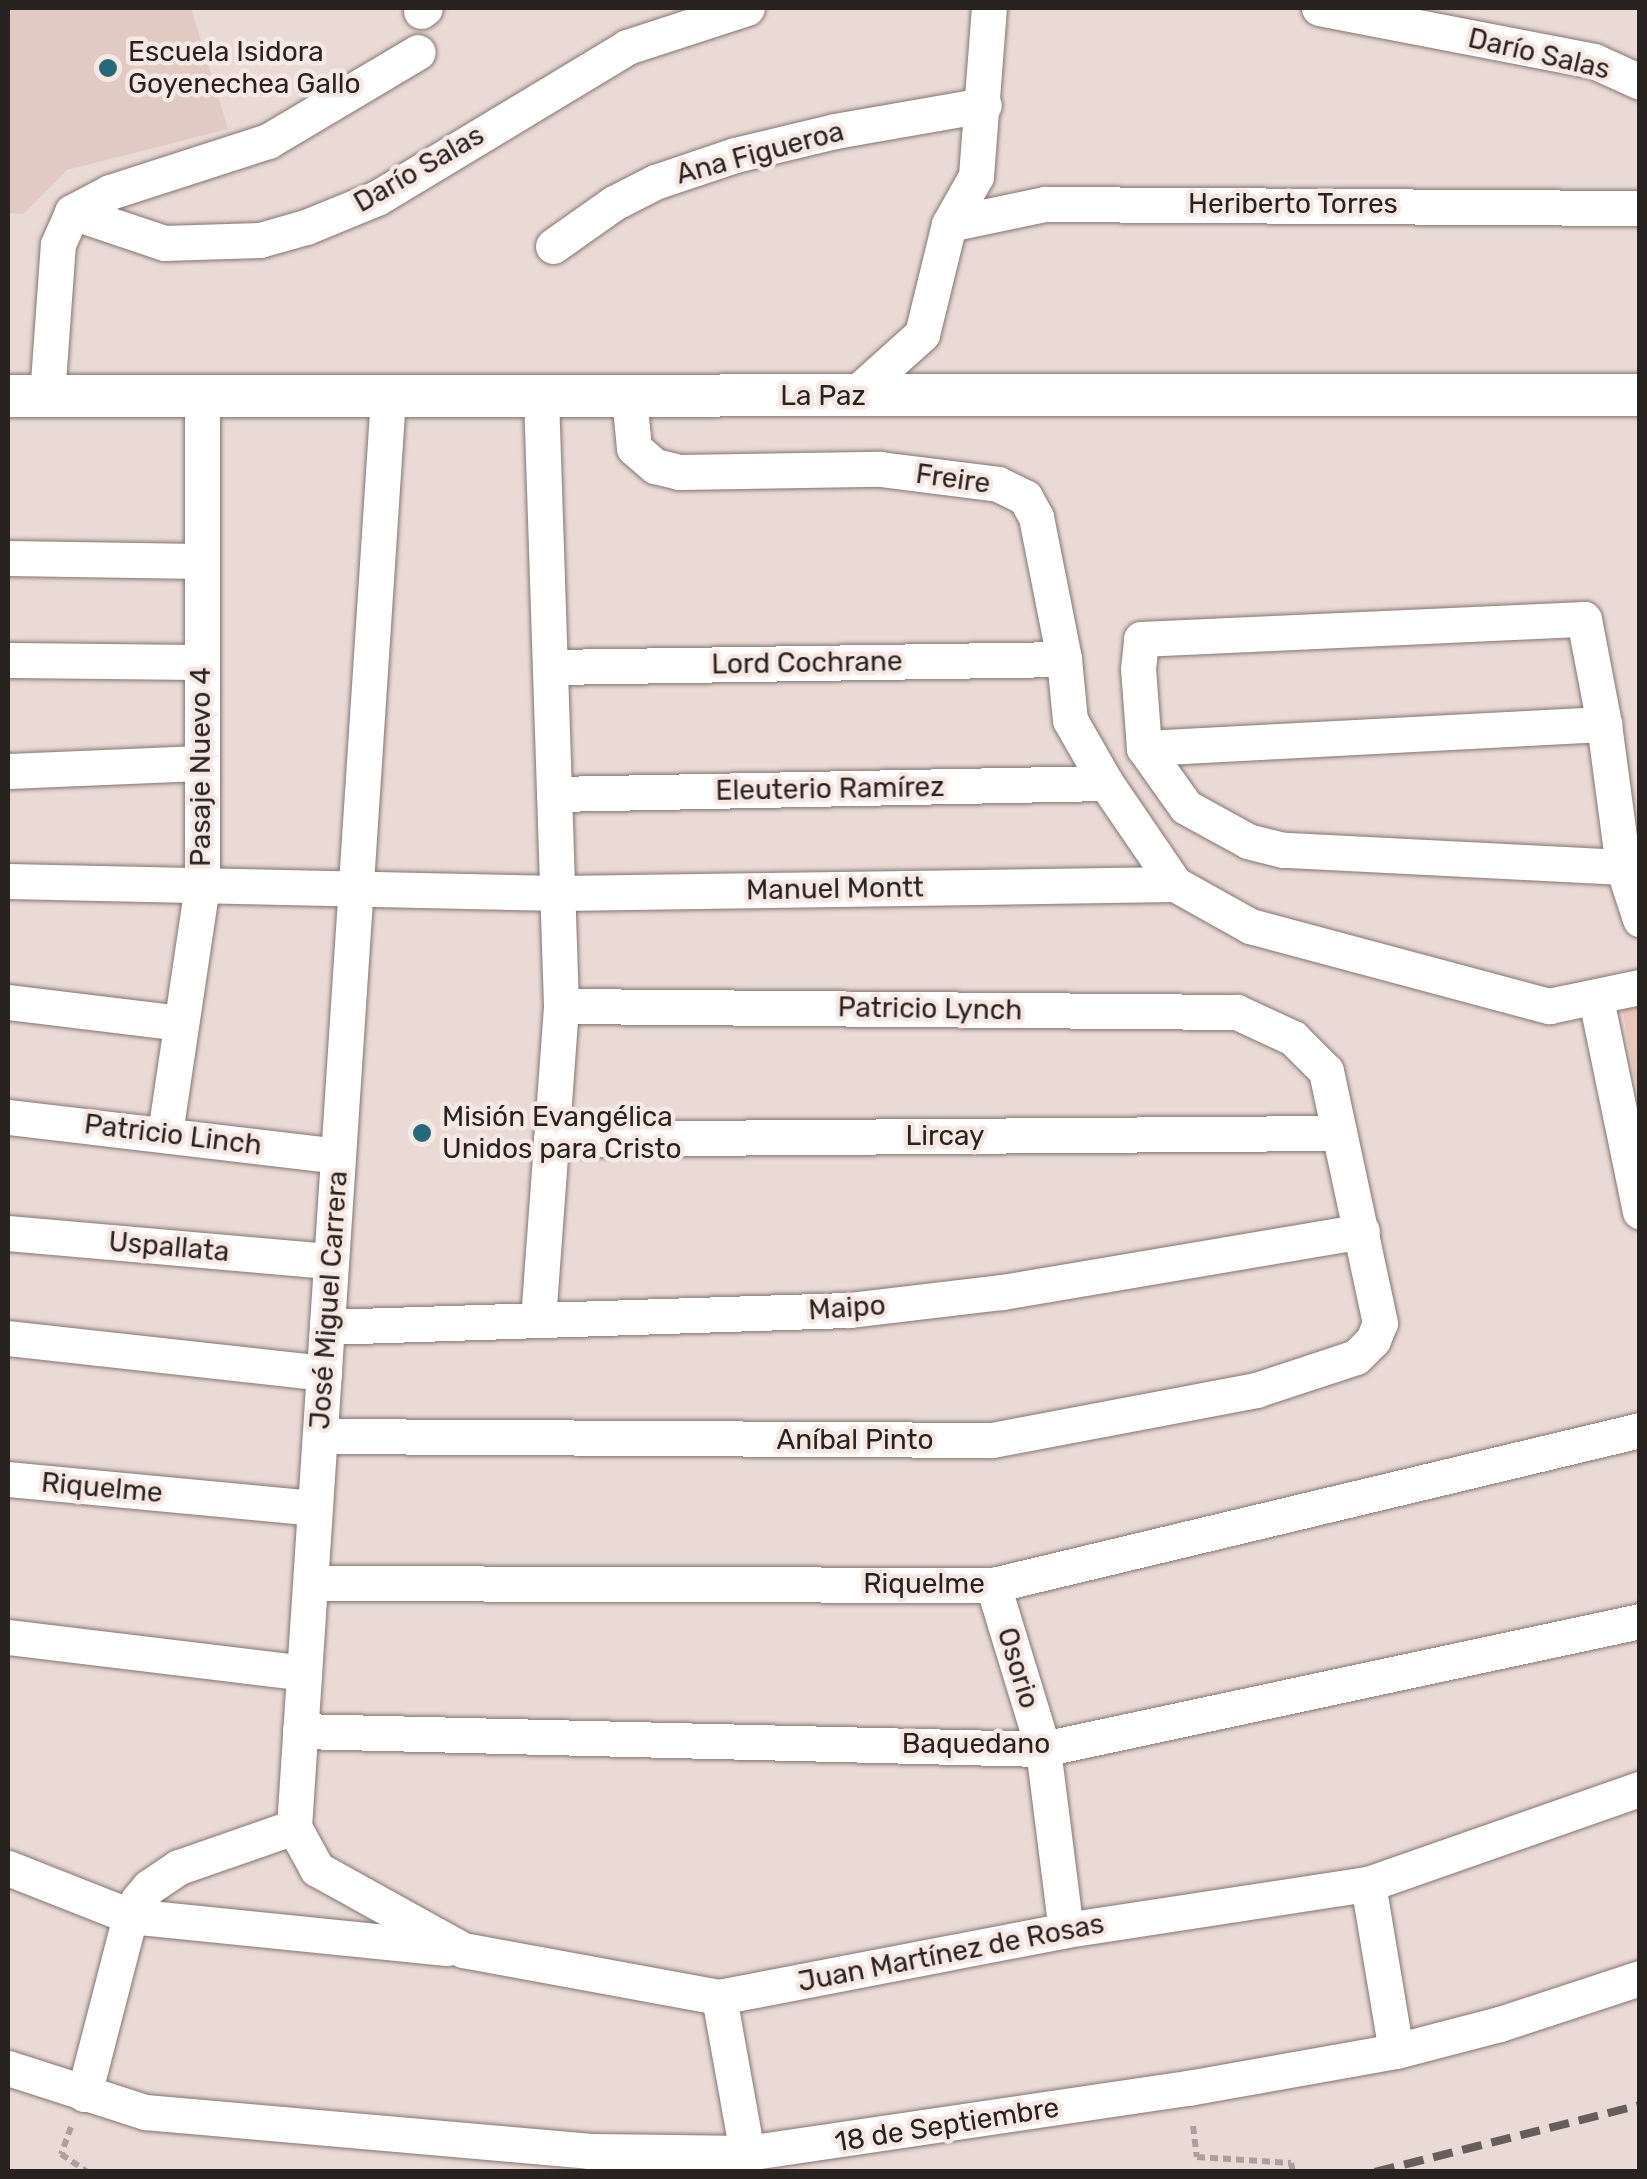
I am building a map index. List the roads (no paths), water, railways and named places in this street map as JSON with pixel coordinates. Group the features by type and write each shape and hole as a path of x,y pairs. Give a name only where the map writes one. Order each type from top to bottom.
{"street":[{"name":"Darío Salas","path":"72,212 164,243 260,240 306,227 377,198 627,48 747,8"},
{"path":"853,396 922,334 949,224 976,176 989,8"},
{"name":"Darío Salas","path":"1319,8 1594,61 1640,82"},
{"path":"27,396 58,244 72,212 110,192 268,141 418,52"},
{"name":"Ana Figueroa","path":"553,246 614,203 655,182 735,154 835,131 984,105"},
{"name":"Heriberto Torres","path":"949,224 1045,204 1640,208"},
{"name":"La Paz","path":"27,396 1640,395"},
{"name":"José Miguel Carrera","path":"294,1827 388,397"},
{"path":"538,1320 561,1006 541,397"},
{"name":"Freire","path":"628,397 634,448 655,466 678,472 880,469 1013,488 1026,497 1036,517 1064,659 1070,720 1106,783 1175,884"},
{"name":"Pasaje Nuevo 4","path":"165,1133 202,886 202,398"},
{"path":"8,558 200,561"},
{"path":"1623,867 1283,850 1248,842 1186,807 1144,748 1138,668 1141,639 1584,619 1604,724 1623,867 1640,919"},
{"name":"Lord Cochrane","path":"551,667 1064,659"},
{"path":"8,660 200,662"},
{"path":"1144,748 1604,724"},
{"path":"8,771 201,764"},
{"name":"Eleuterio Ramírez","path":"554,794 1106,783"},
{"name":"Manuel Montt","path":"8,881 560,893 1175,884"},
{"path":"1175,884 1250,926 1549,1006 1640,987"},
{"path":"1596,999 1631,1126 1640,1212"},
{"path":"8,1002 181,1023"},
{"name":"Patricio Lynch","path":"561,1006 1236,1012 1293,1038 1326,1071 1338,1133"},
{"name":"Patricio Linch","path":"8,1117 338,1156"},
{"path":"1338,1133 1362,1231"},
{"name":"Lircay","path":"551,1140 1338,1133"},
{"name":"Maipo","path":"327,1328 849,1310 1002,1292 1362,1231"},
{"name":"Aníbal Pinto","path":"320,1436 992,1440 1256,1390 1356,1357 1372,1340 1380,1322 1362,1231"},
{"name":"Uspallata","path":"8,1232 331,1261"},
{"path":"8,1338 324,1372"},
{"name":"Riquelme","path":"310,1583 993,1584 1640,1430"},
{"name":"Riquelme","path":"8,1479 315,1508"},
{"name":"Osorio","path":"993,1584 1043,1749 1066,1930"},
{"name":"Baquedano","path":"300,1731 1043,1749 1640,1621"},
{"path":"8,1636 304,1673"},
{"name":"Juan Martínez de Rosas","path":"294,1827 317,1869 463,1950 719,1997 1066,1930 1368,1884 1640,1789"},
{"path":"84,2094 130,1916 149,1886 179,1867 294,1827"},
{"path":"8,1868 130,1916 463,1950"},
{"path":"1368,1884 1396,2051"},
{"name":"18 de Septiembre","path":"8,2068 145,2112 588,2151 747,2154 1188,2088 1396,2051 1500,2024 1640,1978"},
{"path":"719,1997 747,2154"}],"railway":[{"path":"1375,2172 1640,2105"}],"place":[{"name":"Escuela Isidora Goyenechea Gallo","path":"108,68"},
{"name":"Misión Evangélica Unidos para Cristo","path":"422,1133"}]}
